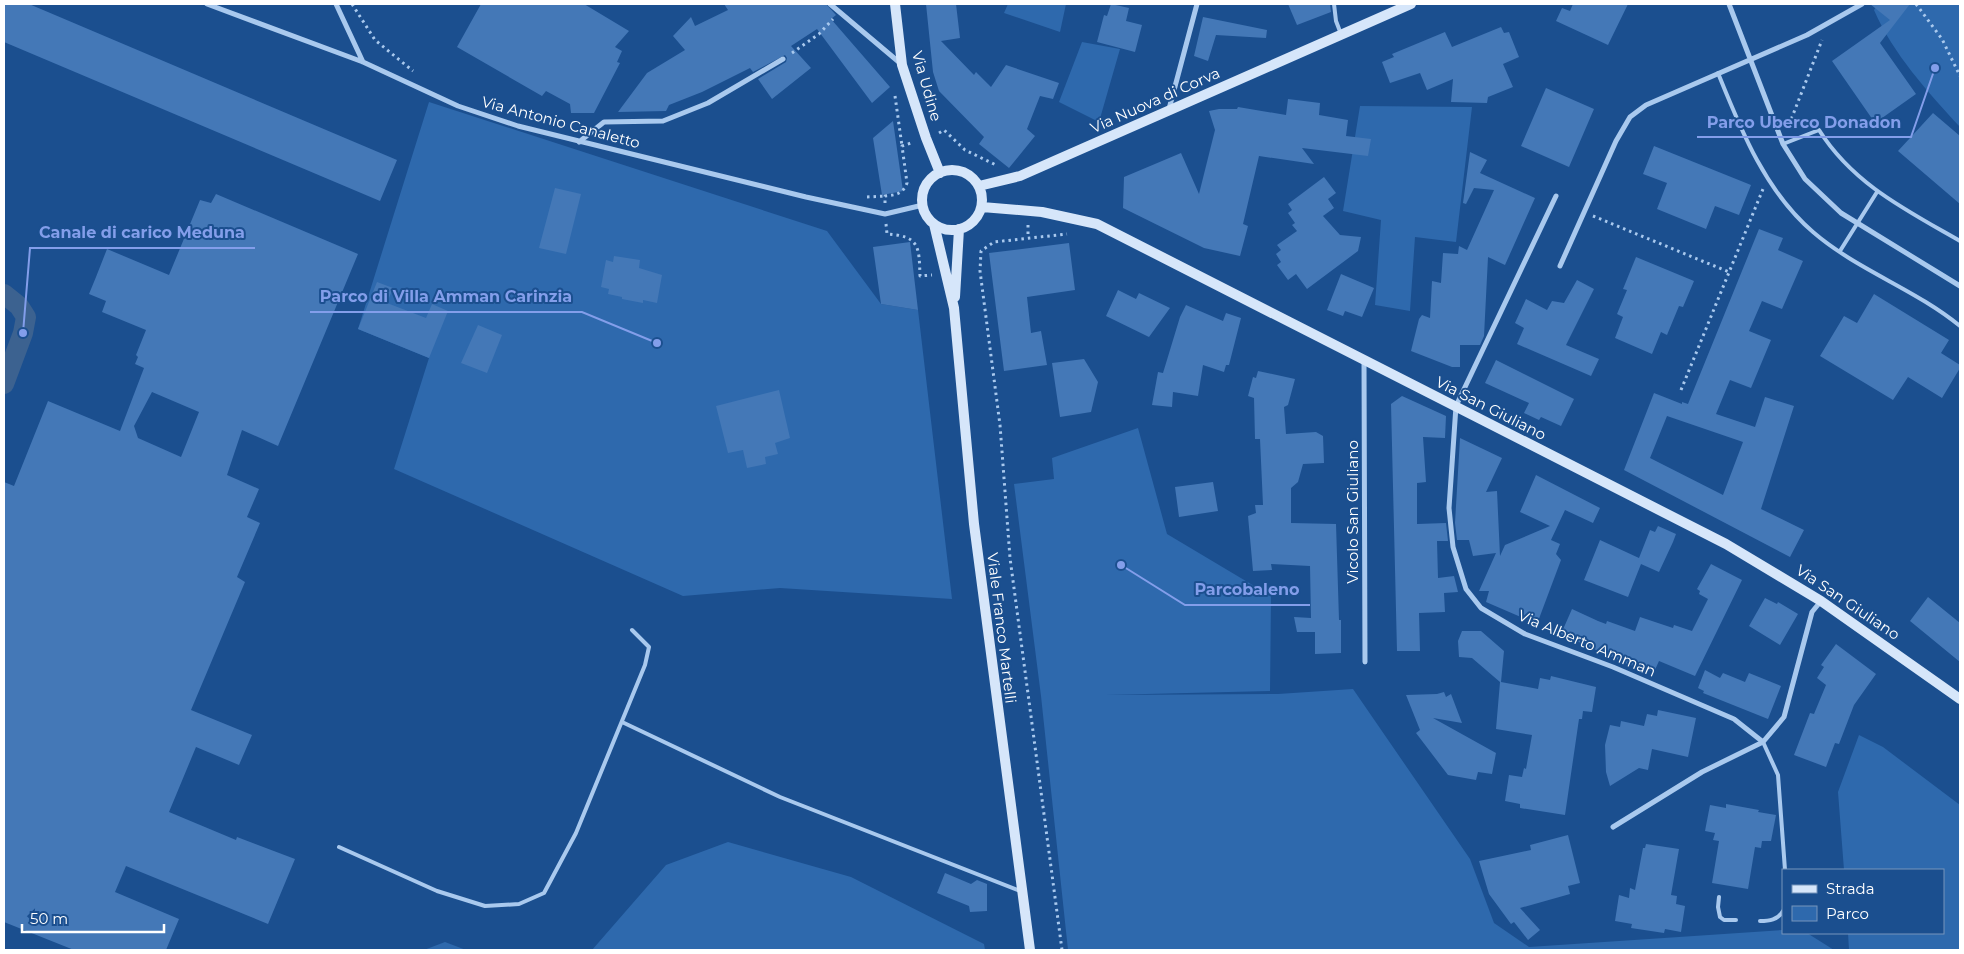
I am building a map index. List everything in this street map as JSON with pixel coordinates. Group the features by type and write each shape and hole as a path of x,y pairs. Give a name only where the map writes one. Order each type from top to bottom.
{"main road":[{"name":"Via Udine","path":"895,4 902,65 926,138 940,173"},
{"name":"Via Nuova di Corva","path":"979,186 1020,176 1411,4"},
{"path":"960,171 969,176 979,186 982,194 982,208 972,223 959,229 942,228 934,224 926,215 923,205 925,187 933,177 940,173 960,171"},
{"name":"Via San Giuliano","path":"982,208 1042,212 1097,224 1726,544 1821,601 1960,699"},
{"name":"Viale Franco Martelli","path":"934,224 954,308 974,524 1030,950"},
{"name":"Viale Franco Martelli","path":"954,308 959,229"}],"street":[{"name":"Via Antonio Canaletto","path":"207,4 363,62 458,106 518,126 806,197 885,214 923,205"},
{"path":"336,4 363,62"},
{"path":"830,4 838,13 902,65"},
{"path":"1169,110 1197,4"},
{"path":"1729,4 1783,143 1805,178 1841,213 1960,286"},
{"path":"1560,266 1616,141 1630,117 1646,105 1752,60 1829,23 1862,4"},
{"path":"579,142 604,122 663,121 708,103 783,59"},
{"path":"1456,406 1556,196"},
{"name":"Vicolo San Giuliano","path":"1364,361 1365,662"},
{"name":"Via Alberto Amman","path":"1456,406 1449,508 1453,546 1466,589 1481,608 1525,634 1613,667 1734,719 1762,742"},
{"path":"1613,827 1702,772 1762,742 1784,717 1812,612 1821,601"}],"lane":[{"path":"1334,4 1336,21 1341,34"},
{"path":"1718,74 1767,179 1807,226 1840,251 1922,299 1960,326"},
{"path":"1783,143 1819,130 1829,146 1877,192 1960,241"},
{"path":"1840,251 1877,192"},
{"path":"339,847 437,891 485,906 519,904 544,893 576,832 645,665 648,647 632,630"},
{"path":"622,722 780,797 1023,892"},
{"name":"Via Alberto Amman","path":"1762,742 1778,775 1785,869"},
{"path":"1719,896 1720,917 1724,920 1736,920"},
{"path":"1760,921 1770,921 1782,913"}],"path":[{"path":"1916,4 1942,38 1960,76"},
{"path":"783,59 819,34 838,13"},
{"path":"1783,143 1829,23"},
{"path":"1682,390 1767,179"},
{"path":"1584,212 1729,272"},
{"path":"1062,950 1010,558 1000,425 980,271 981,251 994,242 1060,233 1075,235"}],"green space":[{"path":"1008,4 1066,4 1060,32 1004,13"},
{"path":"1878,4 1960,4 1960,127 1924,86 1891,42 1874,10"},
{"path":"1082,42 1120,49 1099,122 1059,102"},
{"path":"429,102 827,231 881,304 918,310 952,599 780,588 683,596 394,469 429,358 358,329"},
{"path":"1360,106 1472,107 1456,242 1415,237 1410,311 1375,305 1381,220 1343,211"},
{"path":"1138,428 1167,534 1271,596 1270,691 1105,695 1278,694 1353,689 1470,859 1494,923 1529,947 1782,930 1782,934 1809,934 1834,950 1068,950 1041,696 1014,484 1054,479 1052,458"},
{"path":"1859,735 1883,747 1960,805 1960,950 1849,950 1848,934 1944,934 1944,869 1844,869 1838,792"},
{"path":"728,842 851,877 984,944 985,950 592,950 666,865"},
{"path":"445,942 466,950 424,950"}],"building":[{"path":"4,4 29,4 397,160 380,201 4,42"},
{"path":"481,4 584,4 629,31 615,47 622,51 617,62 620,63 594,113 571,113 570,104 546,91 542,96 457,47"},
{"path":"724,4 826,4 836,15 831,19 890,87 872,103 817,29 791,46 811,68 772,99 758,79 786,62 787,58 785,55 753,72 750,68 702,92 669,105 666,111 618,112 647,73 685,50 673,36 691,17 695,26 728,10"},
{"path":"926,4 956,4 960,38 941,41 974,75 976,72 991,87 1006,65 1059,83 1053,99 1040,96 1027,129 1035,136 1009,168 979,144 984,137 939,91 933,72"},
{"path":"1111,4 1129,8 1126,21 1142,25 1135,52 1097,42 1104,15 1107,16"},
{"path":"1288,4 1330,4 1331,12 1297,25"},
{"path":"1573,4 1628,4 1608,45 1556,21 1562,8 1570,11"},
{"path":"1870,4 1910,4 1880,43 1916,94 1875,123 1832,61 1890,20"},
{"path":"1203,17 1267,30 1266,38 1216,35 1208,61 1194,56"},
{"path":"1501,27 1504,33 1509,32 1519,57 1503,64 1513,87 1488,97 1487,103 1451,102 1453,79 1427,90 1420,73 1390,83 1382,62 1394,57 1392,54 1445,32 1452,47"},
{"path":"1546,88 1594,109 1569,167 1521,146"},
{"path":"1288,99 1320,103 1319,115 1348,120 1346,136 1371,139 1368,156 1302,148 1314,164 1259,156 1243,224 1248,226 1240,256 1204,248 1123,208 1124,177 1181,153 1199,194 1215,130 1209,111 1237,109 1238,107 1286,115"},
{"path":"1933,113 1960,136 1960,204 1898,151"},
{"path":"893,121 903,191 882,195 873,138"},
{"path":"1654,146 1751,185 1739,215 1715,206 1706,229 1657,209 1667,183 1643,174"},
{"path":"1470,152 1487,160 1480,173 1535,198 1505,265 1488,257 1484,336 1480,345 1460,345 1460,367 1452,367 1411,351 1419,319 1422,315 1430,318 1432,281 1441,283 1443,253 1458,254 1459,246 1467,250 1494,190 1474,188 1466,204 1463,203"},
{"path":"1324,177 1336,193 1328,199 1334,208 1323,216 1340,235 1361,237 1358,251 1307,289 1296,274 1288,280 1277,265 1281,262 1276,254 1281,250 1277,245 1297,231 1292,225 1295,223 1288,213 1292,210 1288,204"},
{"path":"555,188 581,194 566,254 539,248"},
{"path":"216,194 358,254 278,446 242,430 227,475 259,489 247,517 260,523 237,577 245,582 191,710 252,735 239,765 196,747 169,812 236,840 237,837 295,859 268,924 126,866 115,892 179,919 166,950 74,950 4,922 4,482 14,486 48,401 120,431 144,368 135,364 138,357 136,355 146,330 102,312 106,301 89,294 107,249 169,275 200,200 211,203","holes":["152,392 199,412 181,457 138,438 134,426"]},
{"path":"1759,229 1783,238 1778,250 1803,261 1782,309 1762,301 1749,331 1771,340 1751,388 1730,380 1716,414 1755,427 1765,397 1794,406 1761,509 1804,530 1790,557 1624,470 1654,393 1682,404 1682,402 1688,404","holes":["1667,416 1743,442 1723,495 1650,458"]},
{"path":"910,242 918,310 881,304 873,247"},
{"path":"1069,243 1075,290 1027,297 1031,333 1041,331 1047,365 1004,371 989,253"},
{"path":"614,256 640,260 639,268 662,275 657,303 643,300 643,303 622,299 622,297 608,294 609,289 601,287 606,260 613,262"},
{"path":"1636,257 1694,281 1683,307 1679,306 1667,335 1661,332 1652,354 1615,338 1623,317 1617,314 1627,290 1623,289"},
{"path":"1341,274 1374,288 1362,317 1345,311 1343,316 1327,310"},
{"path":"1577,280 1594,289 1566,345 1599,359 1591,376 1517,344 1524,328 1515,323 1526,299 1547,310 1552,301 1564,303"},
{"path":"377,282 393,288 387,303 426,318 432,304 448,311 429,358 358,329"},
{"path":"1118,290 1136,299 1139,293 1170,308 1149,337 1106,316"},
{"path":"1874,294 1949,340 1941,353 1960,365 1960,368 1942,398 1908,377 1893,400 1820,356 1844,316 1857,323"},
{"path":"1186,305 1223,321 1226,313 1241,318 1229,365 1226,365 1224,372 1203,365 1198,396 1173,392 1172,407 1152,405 1158,372 1163,373 1180,317"},
{"path":"478,325 502,335 487,373 461,363"},
{"path":"1084,359 1098,382 1091,412 1060,417 1052,363"},
{"path":"1496,360 1574,399 1561,426 1541,417 1539,420 1524,413 1529,403 1485,383"},
{"path":"1258,371 1295,379 1288,405 1284,407 1286,434 1316,432 1323,436 1324,463 1303,464 1298,482 1291,488 1291,523 1336,524 1341,653 1315,654 1315,632 1297,632 1294,617 1311,618 1310,566 1271,564 1272,570 1253,571 1248,516 1256,513 1255,505 1263,505 1260,439 1255,439 1254,398 1248,396 1253,377 1256,378"},
{"path":"779,390 790,438 775,443 778,454 765,457 766,464 747,468 743,450 728,453 716,406"},
{"path":"1402,396 1446,416 1445,438 1423,437 1426,482 1417,483 1417,524 1446,523 1448,541 1437,541 1438,578 1454,576 1458,592 1444,593 1445,612 1419,613 1420,651 1397,651 1391,404"},
{"path":"1460,438 1502,458 1486,492 1497,491 1500,556 1505,545 1550,526 1520,512 1536,475 1600,508 1593,523 1565,510 1551,540 1560,544 1556,554 1561,560 1537,624 1486,602 1489,591 1479,591 1496,553 1473,556 1469,540 1457,540 1455,523"},
{"path":"1213,482 1218,511 1179,517 1175,487"},
{"path":"1658,526 1676,534 1673,542 1659,572 1641,564 1628,597 1584,580 1600,540 1639,558 1650,530 1655,532"},
{"path":"1711,564 1742,580 1695,676 1659,661 1654,672 1627,664 1561,634 1572,609 1606,624 1607,621 1635,631 1640,617 1673,628 1674,625 1692,631 1708,599 1699,594 1700,591 1697,589"},
{"path":"1928,597 1960,623 1960,662 1910,621"},
{"path":"1765,598 1777,604 1778,602 1798,614 1780,645 1749,626"},
{"path":"1462,631 1481,631 1504,651 1501,682 1538,689 1540,678 1550,680 1551,676 1596,687 1592,712 1583,711 1582,719 1579,719 1565,815 1520,808 1520,804 1505,801 1509,775 1522,777 1524,768 1526,769 1532,735 1496,729 1500,682 1472,658 1459,657 1458,641"},
{"path":"1836,644 1876,674 1854,705 1839,744 1835,743 1826,767 1794,755 1810,713 1814,714 1826,685 1817,678 1824,667 1821,665"},
{"path":"1705,670 1720,678 1723,673 1745,682 1749,673 1781,686 1768,719 1703,693 1704,691 1698,688"},
{"path":"1444,692 1446,697 1451,694 1462,723 1433,718 1496,753 1492,774 1478,772 1476,780 1448,775 1416,733 1420,730 1406,695"},
{"path":"1658,710 1696,718 1688,757 1652,749 1648,770 1639,768 1610,786 1606,772 1605,745 1610,725 1620,727 1621,721 1644,726 1647,714 1657,716"},
{"path":"1726,804 1776,815 1771,841 1762,841 1761,848 1755,847 1748,889 1712,883 1719,841 1713,840 1715,833 1705,831 1710,805 1726,808"},
{"path":"1568,835 1580,883 1568,886 1570,894 1520,908 1540,930 1528,940 1514,922 1511,924 1489,894 1479,861 1531,850 1530,845"},
{"path":"1646,844 1679,849 1671,895 1677,896 1676,904 1685,906 1681,932 1665,929 1664,933 1631,928 1632,924 1615,921 1619,895 1629,898 1630,888 1635,890 1643,848 1645,848"},
{"path":"945,873 971,884 977,880 987,884 987,911 970,912 969,906 937,893"}],"waterway":[{"path":"4,294 19,306 26,317 23,333 4,384"}],"place":[{"name":"Parco Uberco Donadon","path":"1935,68"},
{"name":"Canale di carico Meduna","path":"23,333"},
{"name":"Parco di Villa Amman Carinzia","path":"657,343"},
{"name":"Parcobaleno","path":"1121,565"}]}
